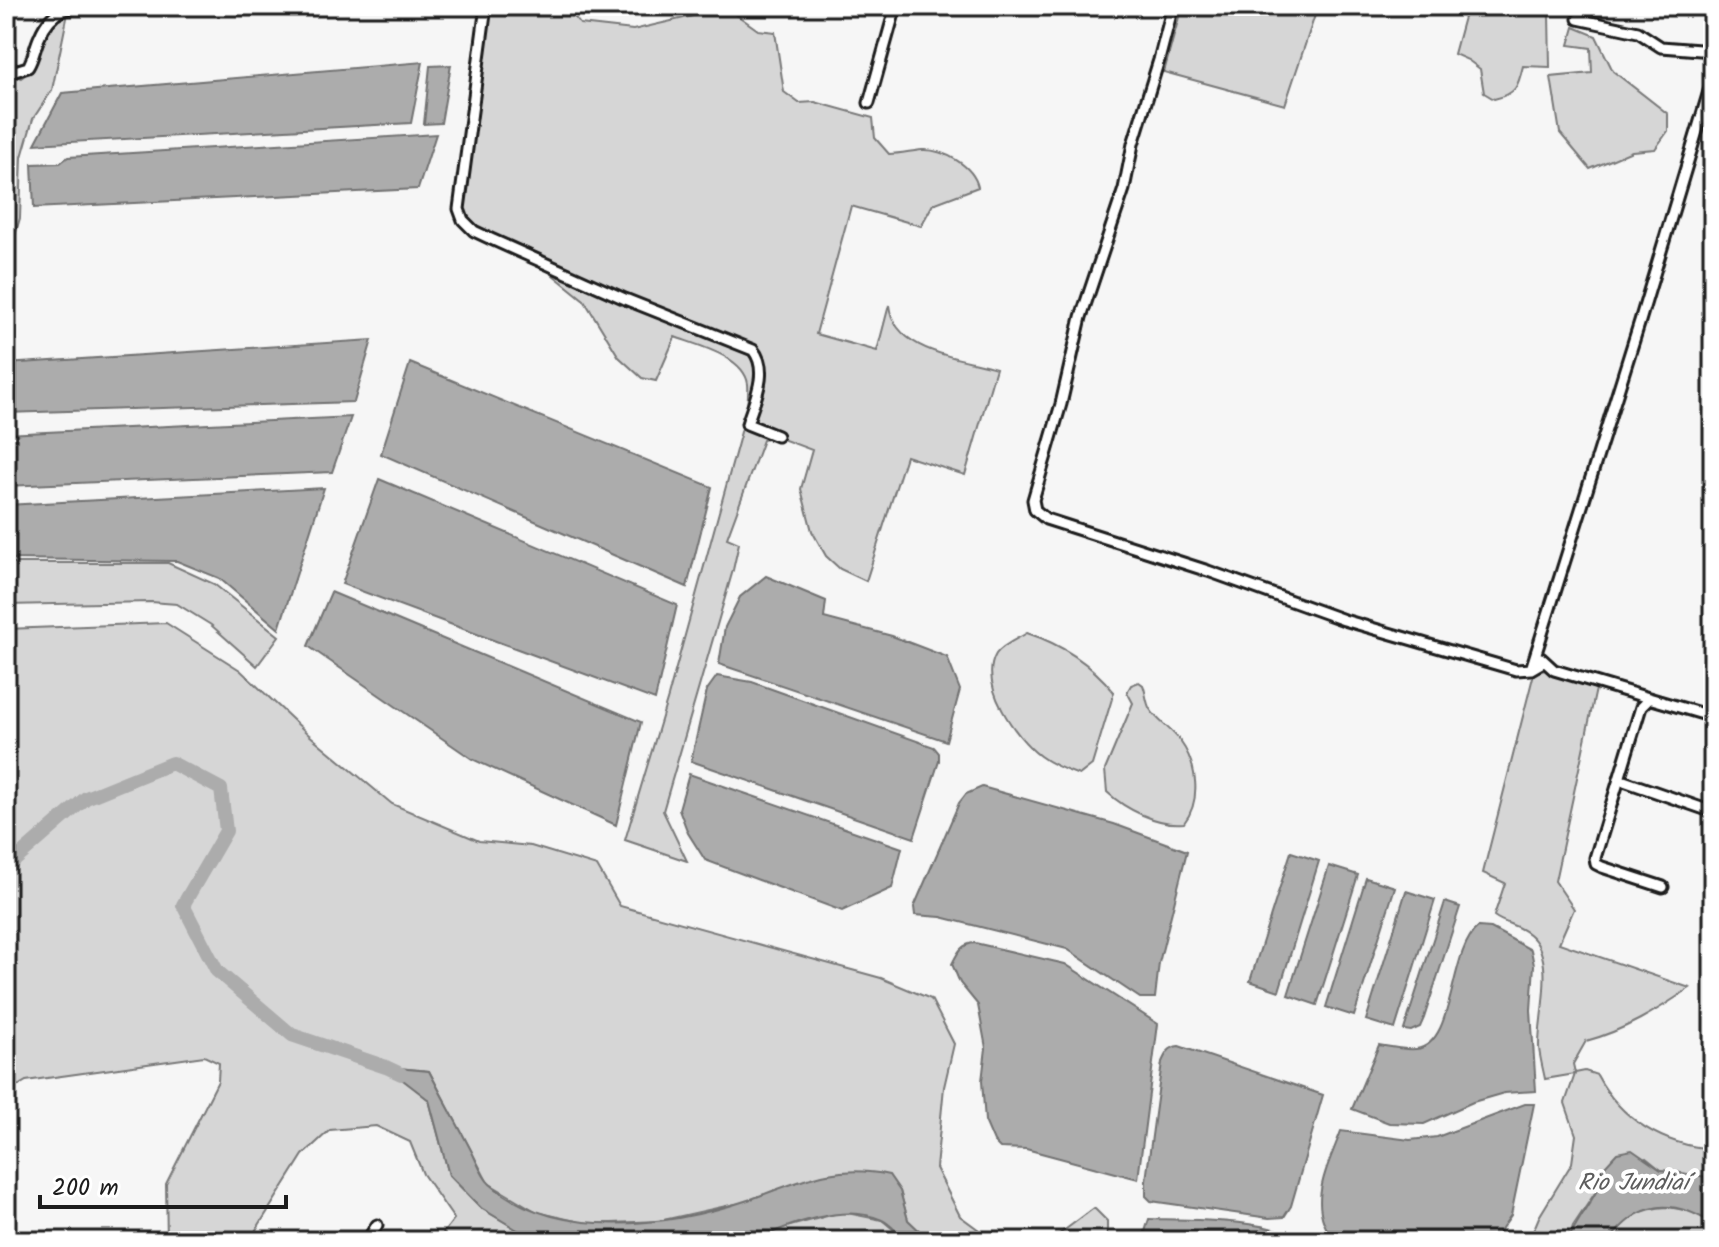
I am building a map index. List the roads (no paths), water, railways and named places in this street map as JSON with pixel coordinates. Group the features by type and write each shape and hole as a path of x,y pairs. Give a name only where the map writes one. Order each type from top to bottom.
{"street":[{"path":"6,64 15,71 28,67 47,21 55,12 66,8 111,6"},
{"path":"486,6 459,209 463,220 474,231 532,258 753,350 759,358 761,378 747,424 777,436"},
{"path":"869,103 896,6"},
{"path":"1173,6 1133,144 1124,189 1081,317 1061,404 1033,500 1035,510 1046,519 1208,571 1344,620 1516,670 1531,669 1543,662"},
{"path":"1578,19 1638,32 1661,47 1713,51"},
{"path":"1531,669 1713,78"},
{"path":"1537,652 1543,662 1554,670 1713,717"},
{"path":"1632,694 1641,707"},
{"path":"1649,699 1641,707 1597,851 1596,864 1663,887"},
{"path":"1621,780 1713,812"},
{"path":"367,1241 377,1225"}],"water":[{"path":"423,62 411,123 35,144 62,93"},
{"path":"451,65 441,123 424,124 430,66"},
{"path":"436,134 418,189 34,208 32,164 60,163 68,157"},
{"path":"372,340 354,402 6,413 6,364"},
{"path":"410,363 712,487 687,587 381,454"},
{"path":"351,417 332,472 6,486 6,434"},
{"path":"379,479 677,605 655,700 342,584"},
{"path":"324,488 279,629 219,578 177,561 6,559 6,505"},
{"path":"766,576 826,601 824,618 892,636 947,657 960,690 946,741 719,664 725,627 740,597"},
{"path":"331,592 641,722 616,825 472,759 308,646"},
{"path":"717,676 752,682 934,747 939,753 939,761 914,838 691,761 707,690"},
{"path":"689,774 902,848 892,888 842,911 705,860 688,833 679,809"},
{"path":"982,787 1114,824 1187,851 1159,963 1155,998 1140,998 1067,949 941,917 915,915 914,907 959,803 966,794"},
{"path":"1291,852 1319,861 1279,991 1250,981"},
{"path":"1329,866 1358,875 1317,1005 1288,995"},
{"path":"1366,878 1395,887 1354,1016 1326,1007"},
{"path":"1406,891 1435,900 1395,1029 1366,1020"},
{"path":"1445,902 1460,907 1420,1027 1404,1030"},
{"path":"1478,927 1491,928 1531,950 1534,965 1531,1010 1536,1091 1504,1093 1473,1102 1424,1124 1389,1123 1352,1109 1379,1045 1416,1049 1429,1044 1438,1032 1461,956 1468,939"},
{"path":"975,943 1065,964 1158,1024 1138,1179 1026,1149 1000,1148 994,1142 985,1121 982,1081 986,1048 978,1005 960,983 952,964 963,947"},
{"path":"1179,1046 1323,1095 1291,1206 1284,1217 1269,1218 1151,1201 1146,1196 1162,1062 1168,1051"},
{"path":"386,1067 429,1071 487,1181 517,1202 548,1215 615,1224 650,1222 718,1209 817,1176 869,1172 889,1175 900,1191 908,1220 930,1241 907,1241 882,1220 851,1213 816,1218 753,1241 534,1240 481,1208 449,1175 429,1100"},
{"path":"1525,1104 1534,1104 1511,1215 1493,1241 1335,1241 1326,1228 1321,1214 1322,1187 1341,1131 1410,1140 1437,1137"},
{"name":"Rio Jundiaí","path":"1632,1150 1661,1170 1713,1178 1713,1224 1683,1210 1656,1207 1632,1218 1609,1241 1568,1241 1600,1184 1604,1167 1617,1153"},
{"path":"1149,1219 1250,1224 1286,1233 1298,1241 1142,1241"}],"waterway":[{"name":"Rio Jundiaí","path":"6,868 86,798 172,763 221,789 226,831 183,905 217,971 292,1035 401,1074"}]}
